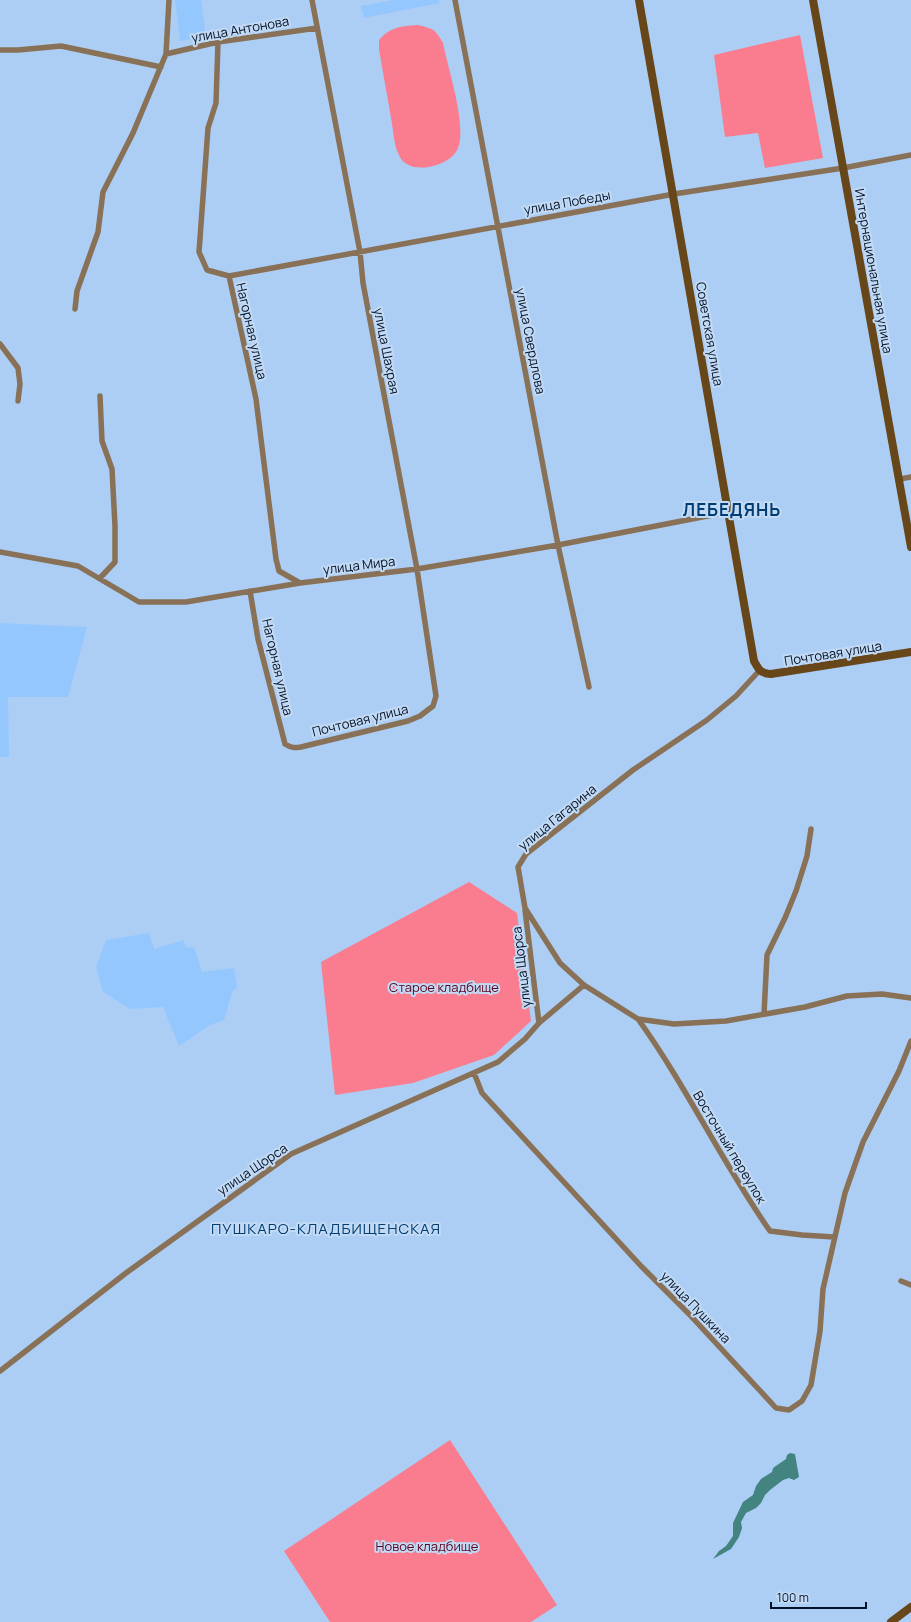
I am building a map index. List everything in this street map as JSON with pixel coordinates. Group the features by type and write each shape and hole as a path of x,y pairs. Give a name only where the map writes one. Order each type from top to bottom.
{"main road":[{"name":"Советская улица","path":"639,0 674,194 754,661 759,671"},
{"name":"Интернациональная улица","path":"813,0 911,546"},
{"name":"Почтовая улица","path":"759,671 764,674 781,673 911,652"},
{"path":"891,1622 911,1607"}],"street":[{"path":"75,309 77,291 98,232 103,192 133,133 166,54 169,0"},
{"name":"улица Шахрая","path":"312,0 360,252 363,283 417,569 436,696 433,706"},
{"name":"улица Свердлова","path":"455,0 499,226 558,545 589,686"},
{"name":"улица Антонова","path":"166,54 218,42 317,28"},
{"name":"Нагорная улица","path":"218,42 216,103 208,128 199,252 207,270 228,276 256,399 279,571 300,582"},
{"path":"0,50 60,46 161,67"},
{"name":"улица Победы","path":"228,276 674,194 843,168 911,155"},
{"path":"0,344 18,368 20,384 18,401"},
{"path":"100,396 102,441 112,469 115,562 100,578"},
{"path":"900,479 911,477"},
{"name":"улица Мира","path":"0,552 78,566 139,602 186,602 300,582 417,569 558,545 728,512"},
{"name":"Нагорная улица","path":"250,591 258,639 270,689 285,744 289,746"},
{"name":"улица Гагарина","path":"759,671 736,696 707,720 633,770 526,854 518,867 525,908 560,963 584,985 638,1019 674,1024 726,1020 764,1014 847,996 882,994 911,998"},
{"name":"Почтовая улица","path":"289,746 294,748 301,747 408,721 420,716 433,706"},
{"path":"764,1014 767,955 786,918 796,891 806,856 811,829"},
{"name":"улица Щорса","path":"525,908 539,1023"},
{"name":"улица Щорса","path":"0,1371 126,1273 291,1154 498,1062 525,1039 539,1023 584,985"},
{"name":"Восточный переулок","path":"638,1019 654,1041 738,1182 770,1231 834,1237"},
{"name":"улица Пушкина","path":"474,1073 482,1093 641,1266 694,1319 776,1408 789,1410 802,1401 811,1385 820,1331 823,1289 845,1194 863,1142 899,1071 911,1041"},
{"path":"900,1281 911,1286"}],"shaded area":[{"path":"175,0 201,0 206,36 180,41"},
{"path":"393,0 439,0 439,3 364,18 361,6"},
{"path":"0,623 87,627 68,697 8,697 9,757 0,757"},
{"path":"149,933 154,949 183,940 187,948 194,947 202,972 234,968 237,988 233,990 224,1020 210,1025 179,1046 163,1007 130,1009 103,992 96,967 106,940"},
{"path":"790,1453 795,1454 799,1477 794,1480 789,1478 783,1480 770,1490 756,1508 746,1513 741,1522 742,1528 739,1537 731,1549 713,1559 719,1551 726,1546 733,1536 733,1523 743,1502 753,1495 756,1486 761,1479 772,1472 773,1468 786,1459 787,1455"}],"green space":[{"path":"418,25 434,30 443,43 456,97 460,126 458,148 454,155 439,164 420,168 405,163 396,149 379,49 379,40 387,32 397,28"},
{"path":"800,35 823,158 765,168 758,133 725,137 714,55"},
{"name":"Старое кладбище","path":"469,882 517,913 531,1021 494,1055 413,1083 335,1095 321,962"},
{"name":"Новое кладбище","path":"450,1440 557,1605 531,1622 330,1622 284,1551"}],"district":[{"name":"ЛЕБЕДЯНЬ","path":"732,510"},
{"name":"ПУШКАРО-КЛАДБИЩЕНСКАЯ","path":"326,1229"}]}
